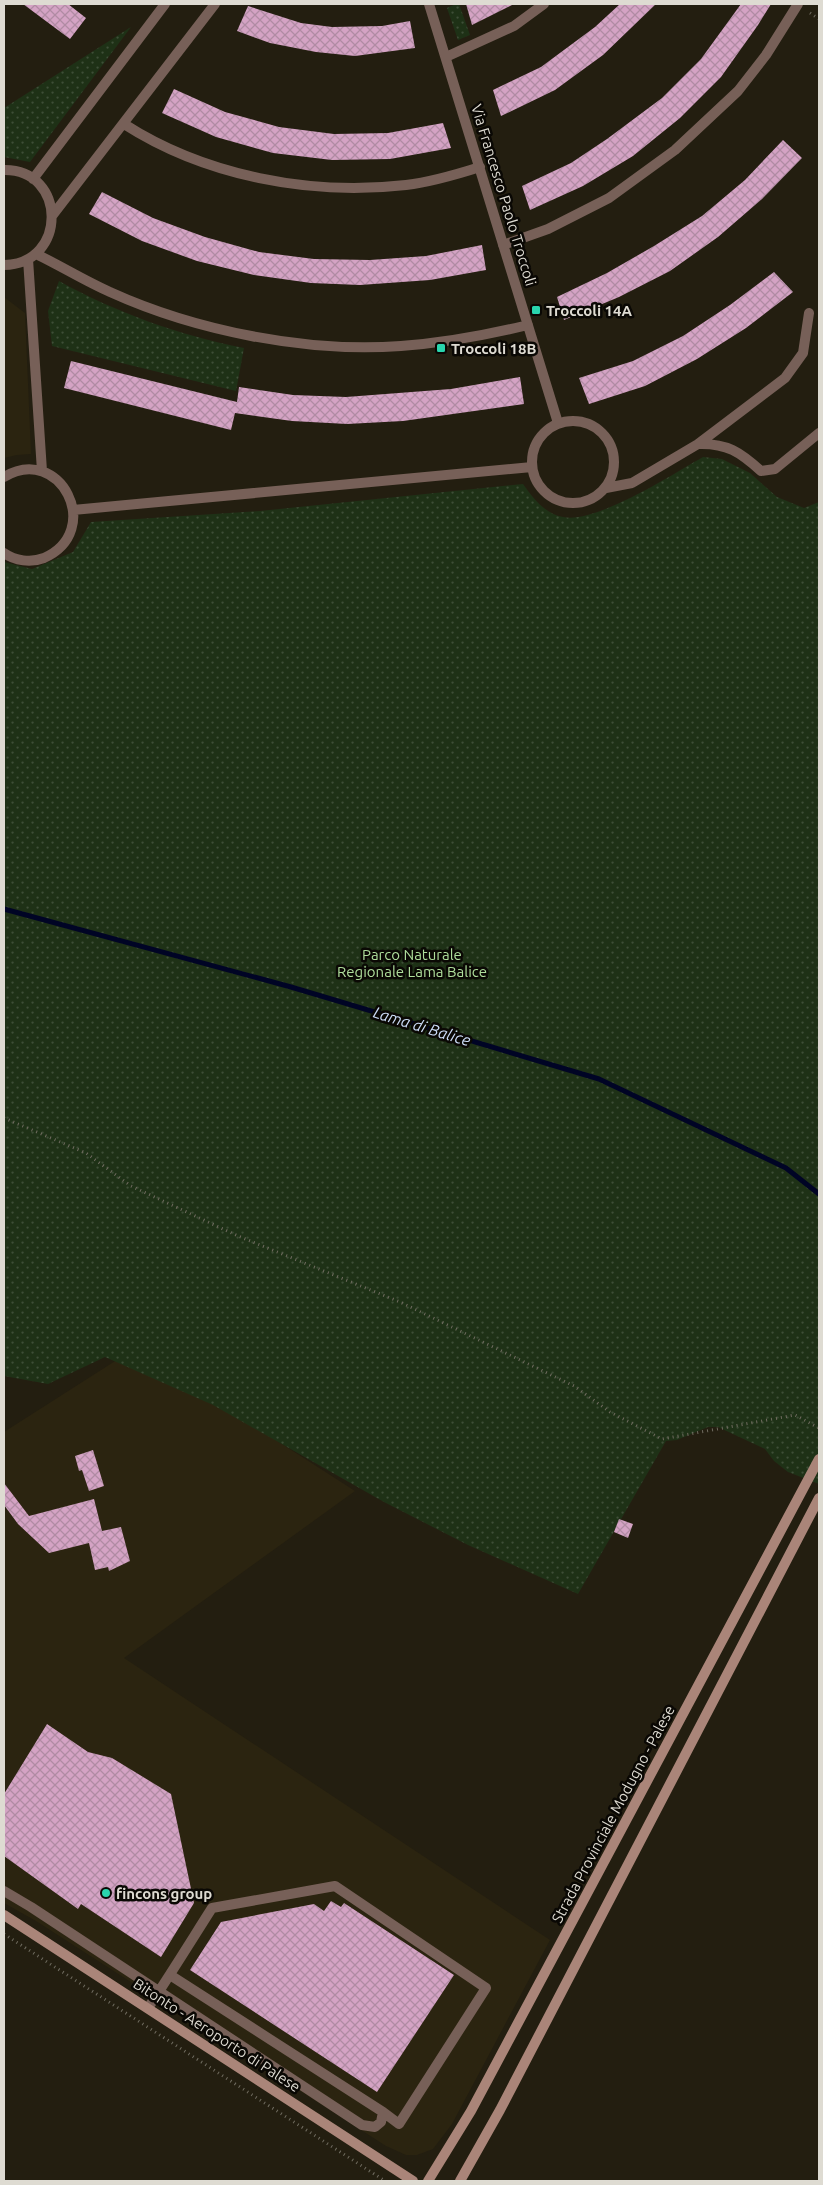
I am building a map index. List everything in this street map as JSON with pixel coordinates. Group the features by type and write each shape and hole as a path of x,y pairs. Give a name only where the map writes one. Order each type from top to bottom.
{"main road":[{"name":"Strada Provinciale Modugno - Palese","path":"428,2181 476,2102 819,1459"},
{"path":"460,2181 504,2102 819,1498"},
{"name":"Bitonto - Aeroporto di Palese","path":"4,1915 413,2181"}],"street":[{"path":"32,179 165,4"},
{"path":"52,216 215,4"},
{"name":"Via Francesco Paolo Troccoli","path":"429,4 558,423"},
{"path":"446,57 514,26 544,4"},
{"path":"503,245 548,229 609,198 675,150 738,91 779,36 798,4"},
{"path":"124,124 184,156 249,176 317,187 354,188 406,185 445,178 480,167"},
{"path":"4,170 16,171 32,179 44,191 51,207 52,216 47,240 32,256 20,263 4,265"},
{"path":"32,256 159,312 199,324 296,342 348,347 400,346 454,340 528,325"},
{"path":"32,256 42,471"},
{"path":"606,488 632,483 698,444 785,378 803,353 809,313"},
{"path":"577,421 589,424 600,431 608,441 613,452 615,465 612,477 606,488 596,497 583,502 569,503 556,500 545,492 537,481 532,467 536,444 544,434 558,423 577,421"},
{"path":"698,444 715,444 740,452 761,471 775,469 819,433"},
{"path":"73,510 532,467"},
{"path":"4,477 12,472 27,469 42,471 54,478 65,488 72,500 73,510 72,530 64,543 53,554 39,560 24,561 9,557 4,553"},
{"path":"148,2008 212,1908 335,1886 486,1988 399,2124 170,1974"},
{"path":"4,1892 31,1907 362,2125 375,2127 380,2122 383,2112"}],"path":[{"path":"810,13 819,19"},
{"path":"4,1118 86,1153 131,1186 238,1236 400,1302 565,1382 610,1412 662,1439 795,1415 819,1428"},
{"path":"4,1934 385,2181"}],"shaded area":[{"path":"4,297 25,313 31,454 4,458"},
{"path":"134,1349 355,1491 124,1658 550,1940 452,2124 433,2149 417,2155 406,2155 386,2146 36,1921 4,1903 4,1432"}],"green space":[{"path":"459,4 470,35 458,40 447,8"},
{"path":"131,27 30,162 4,157 4,108"},
{"path":"59,281 81,293 149,322 196,337 244,348 236,391 52,346 48,311"},
{"name":"Parco Naturale Regionale Lama Balice","path":"703,457 722,459 750,473 777,497 804,508 819,502 819,1484 788,1472 774,1461 765,1449 718,1427 708,1427 677,1440 666,1441 578,1594 468,1545 384,1502 213,1405 105,1357 48,1384 4,1376 4,562 32,569 73,552 91,522 260,511 523,484 535,500 551,513 563,517 577,517 614,506"}],"building":[{"path":"23,4 68,4 86,18 70,39"},
{"path":"466,4 514,4 472,25"},
{"path":"620,4 656,4 603,55 555,90 501,116 493,90 541,67 595,27"},
{"path":"741,4 771,4 721,77 680,118 633,156 583,186 530,210 522,186 571,163 662,98 701,59"},
{"path":"248,6 301,23 332,27 382,26 410,21 415,48 355,56 316,52 270,43 237,31"},
{"path":"174,89 225,112 279,127 334,134 388,133 443,123 451,148 390,159 332,160 273,153 216,137 162,113"},
{"path":"783,140 802,158 762,199 718,237 670,271 619,297 564,320 557,297 607,273 702,216 745,180"},
{"path":"102,192 153,218 205,237 259,252 314,259 370,260 426,256 482,245 486,270 430,280 360,285 311,283 254,275 197,261 142,241 89,214"},
{"path":"774,272 793,292 746,328 697,359 645,386 589,404 579,378 633,361 683,336 730,305"},
{"path":"71,361 237,402 239,387 293,395 346,397 451,389 520,377 524,404 403,421 347,424 292,421 235,413 231,430 64,388"},
{"path":"93,1450 104,1486 89,1491 82,1470 79,1471 75,1456"},
{"path":"4,1483 29,1516 94,1499 102,1531 121,1527 130,1561 109,1571 108,1567 95,1570 89,1543 49,1553 18,1524 4,1505"},
{"path":"619,1519 633,1524 628,1538 614,1532"},
{"path":"47,1724 88,1752 112,1758 171,1794 194,1903 161,1957 81,1904 78,1909 4,1856 4,1794"},
{"path":"331,1901 341,1907 344,1903 454,1975 377,2092 190,1970 221,1922 314,1904 324,1911"}],"waterway":[{"name":"Lama di Balice","path":"4,909 291,987 599,1079 786,1168 819,1194"}],"place":[{"name":"Troccoli 14A","path":"536,310"},
{"name":"Troccoli 18B","path":"441,348"},
{"name":"fincons group","path":"106,1893"}]}
